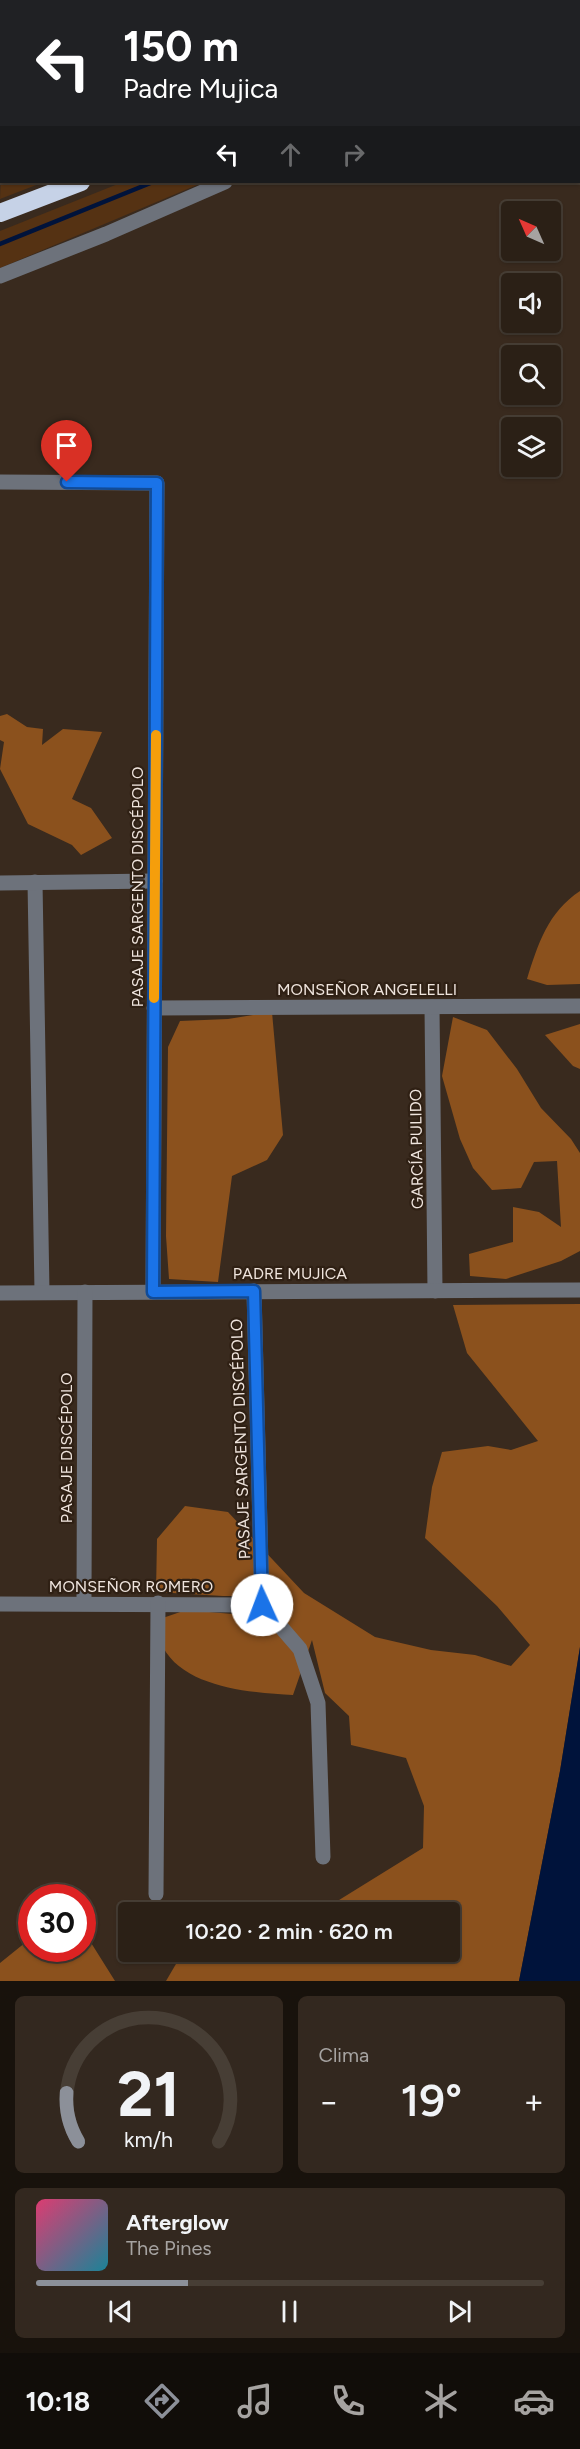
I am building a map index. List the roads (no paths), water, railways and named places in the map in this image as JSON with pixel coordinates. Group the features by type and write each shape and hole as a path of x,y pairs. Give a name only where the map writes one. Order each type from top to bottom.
{"highway":[{"path":"0,213 78,183"}],"street":[{"path":"0,276 106,234 223,183"},
{"name":"PASAJE SARGENTO DISCÉPOLO","path":"0,482 157,483 153,1292"},
{"path":"0,883 155,881"},
{"path":"35,882 42,1292"},
{"name":"MONSEÑOR ANGELELLI","path":"154,1008 580,1006"},
{"name":"GARCÍA PULIDO","path":"432,1007 435,1291"},
{"name":"PADRE MUJICA","path":"0,1293 580,1290"},
{"name":"PASAJE SARGENTO DISCÉPOLO","path":"254,1291 262,1605"},
{"name":"PASAJE DISCÉPOLO","path":"84,1604 85,1292"},
{"path":"156,1894 158,1603"},
{"name":"MONSEÑOR ROMERO","path":"0,1604 262,1605"},
{"path":"262,1605 300,1649 318,1703 322,1857"}],"water":[{"path":"580,1647 580,1981 519,1981 560,1771"}],"waterway":[{"path":"0,244 151,183"}]}
